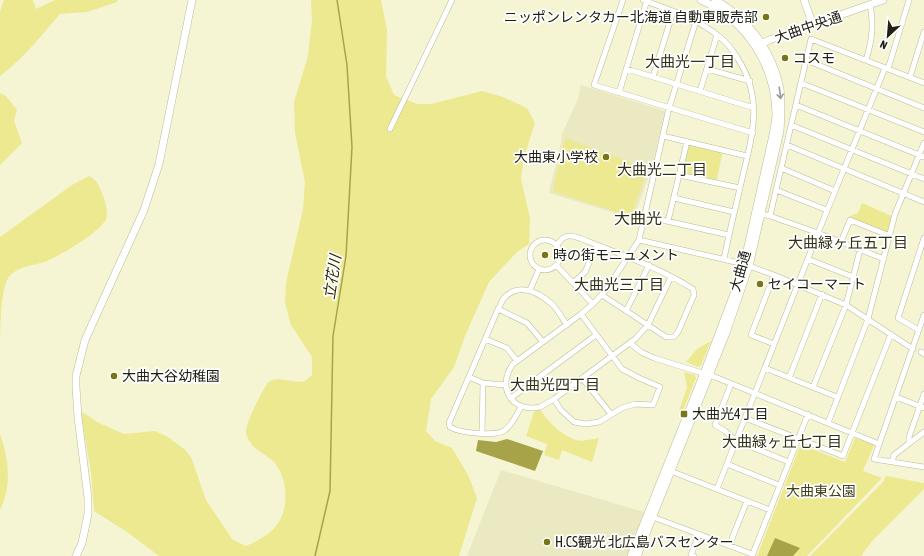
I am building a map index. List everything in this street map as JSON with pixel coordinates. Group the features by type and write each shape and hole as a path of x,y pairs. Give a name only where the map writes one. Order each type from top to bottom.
{"street":[{"path":"76,556 82,543 88,514 88,498 77,402 76,376 80,356 85,340 149,197 159,164 192,0"},
{"path":"390,129 452,0"},
{"path":"623,0 594,85 753,133"},
{"name":"大曲通","path":"631,556 650,516 669,470 746,265 762,214 780,131 782,113 780,90 770,58 759,45 729,16 701,0"},
{"name":"大曲通","path":"714,0 732,11 747,26 759,45 770,80 776,114 771,146 746,265"},
{"path":"804,0 813,25"},
{"name":"大曲中央通","path":"759,45 871,3 883,0"},
{"path":"716,489 827,210 886,68 909,0"},
{"path":"620,93 646,1 696,21 717,35 732,49 750,82 754,108 753,133 724,259"},
{"path":"866,60 872,40 873,29 871,3"},
{"path":"653,77 672,12"},
{"path":"671,277 648,325 630,343 554,399 540,407 531,409 521,407 510,398 505,385 508,371 517,361 567,325 602,295 639,240 669,108 696,21"},
{"path":"910,78 924,32"},
{"path":"700,91 717,35"},
{"path":"770,216 811,39 924,83"},
{"path":"806,60 924,108"},
{"path":"627,69 754,108"},
{"path":"707,69 750,82"},
{"path":"801,83 924,132"},
{"path":"796,105 922,156"},
{"path":"791,125 924,179"},
{"path":"663,136 748,156"},
{"path":"668,221 687,142"},
{"path":"828,423 868,319 896,211 911,174 922,156 924,143"},
{"path":"787,146 924,202"},
{"path":"781,168 836,191"},
{"path":"680,175 740,188"},
{"path":"776,190 827,210"},
{"path":"674,198 734,212"},
{"path":"762,214 818,233 884,259"},
{"path":"644,216 729,235"},
{"path":"840,242 850,220 890,236"},
{"path":"557,245 564,237 570,235 629,256 693,289 694,295 678,332 674,337 666,337 602,295"},
{"path":"919,330 898,318 924,238"},
{"path":"548,240 557,245 561,258 556,266 548,270 539,269 535,266 530,258 530,253 534,244 538,241 548,240"},
{"path":"639,240 746,265 822,294 846,304 913,349"},
{"path":"573,283 585,272 597,245"},
{"path":"813,387 846,304 860,250"},
{"path":"808,259 853,277"},
{"path":"626,311 649,265"},
{"path":"556,266 593,304"},
{"path":"530,290 539,269"},
{"path":"774,275 752,335 774,344"},
{"path":"521,407 506,430 499,433 482,433 454,430 450,428 449,423 504,298 519,289 530,290 553,305 567,325"},
{"path":"788,378 822,294"},
{"path":"498,309 527,323 543,342"},
{"path":"554,399 561,410 574,422 586,424 599,422 622,408 635,404 653,405 660,387 622,369 581,314"},
{"path":"924,315 874,459 924,467"},
{"path":"745,418 843,456 891,334"},
{"path":"510,398 596,336"},
{"path":"485,339 507,348 517,361"},
{"path":"630,343 641,352 654,358 706,374 879,444"},
{"path":"765,368 837,397"},
{"path":"469,377 483,383 505,385"},
{"path":"582,378 611,414"},
{"path":"482,433 483,383"},
{"path":"731,384 715,425 725,431 736,441 789,462"},
{"path":"909,443 909,437 922,407 924,394"},
{"path":"896,397 922,407"},
{"path":"650,516 752,555 808,414"},
{"path":"892,462 894,455 924,432"},
{"path":"726,464 779,485"},
{"path":"669,470 770,510"},
{"path":"729,546 747,501"},
{"name":"大曲通","path":"637,556 650,516"},
{"path":"694,556 691,555 699,534"}],"shaded area":[{"name":"大曲東小学校","path":"581,85 665,112 651,170 635,214 628,217 549,193 562,134 578,99"},
{"path":"507,439 543,451 535,471 476,451 478,440 496,442"},
{"path":"501,470 644,512 627,556 467,556"},
{"path":"775,538 800,548 793,556 767,556"}],"green space":[{"path":"4,0 33,0 36,9 55,0 118,0 117,2 87,12 60,14 24,54 0,76 0,11"},
{"path":"311,0 381,0 387,30 386,76 394,95 417,104 431,104 482,91 503,97 527,108 535,123 524,157 521,179 530,218 529,244 517,252 489,282 465,336 454,367 431,399 426,431 435,441 452,448 468,475 477,498 459,556 159,556 127,532 94,511 91,473 81,413 84,413 97,422 124,434 155,431 168,437 184,449 191,457 206,500 233,540 246,546 269,533 280,520 286,496 281,473 277,466 248,439 246,429 250,416 270,381 279,379 300,382 305,381 312,375 312,357 291,325 285,303 286,283 303,209 305,182 295,133 294,102 308,56 312,20"},
{"path":"0,93 6,96 17,110 14,121 22,143 0,165"},
{"path":"565,138 648,169 632,213 626,215 555,192 553,188"},
{"path":"687,142 723,151 716,183 679,175"},
{"path":"89,176 97,183 104,198 107,211 106,219 88,237 68,250 44,262 20,269 8,278 2,301 0,343 0,237 72,185"},
{"path":"862,203 894,217 890,236 848,217 858,213"},
{"path":"711,341 701,365 698,367 686,362 697,349"},
{"path":"684,372 695,375 696,378 682,413 679,411 687,387"},
{"path":"540,409 556,428 571,438 582,441 599,438 592,462 562,450 559,460 544,455 547,444 526,436 534,412"},
{"path":"0,434 7,463 8,482 4,501 0,510"},
{"name":"大曲東公園","path":"855,438 874,445 863,471 882,478 807,556 757,556 800,446 802,445 845,462"},
{"path":"886,476 924,483 924,489 873,540 861,556 810,556 883,482"}],"waterway":[{"name":"立花川","path":"315,556 330,491 333,336 346,256 352,147 347,65 337,0"}],"place":[{"name":"ニッポンレンタカー北海道 自動車販売部","path":"766,17"},
{"name":"コスモ","path":"785,58"},
{"name":"大曲東小学校","path":"606,157"},
{"name":"時の街モニュメント","path":"545,255"},
{"name":"セイコーマート","path":"760,284"},
{"name":"大曲大谷幼稚園","path":"114,376"},
{"name":"大曲光4丁目","path":"684,414"},
{"name":"H.CS観光 北広島バスセンター","path":"547,542"}],"district":[{"name":"大曲光一丁目","path":"690,61"},
{"name":"大曲光二丁目","path":"662,169"},
{"name":"大曲光","path":"638,218"},
{"name":"大曲緑ヶ丘五丁目","path":"848,242"},
{"name":"大曲光三丁目","path":"619,284"},
{"name":"大曲光四丁目","path":"555,384"},
{"name":"大曲緑ヶ丘七丁目","path":"782,441"}]}
